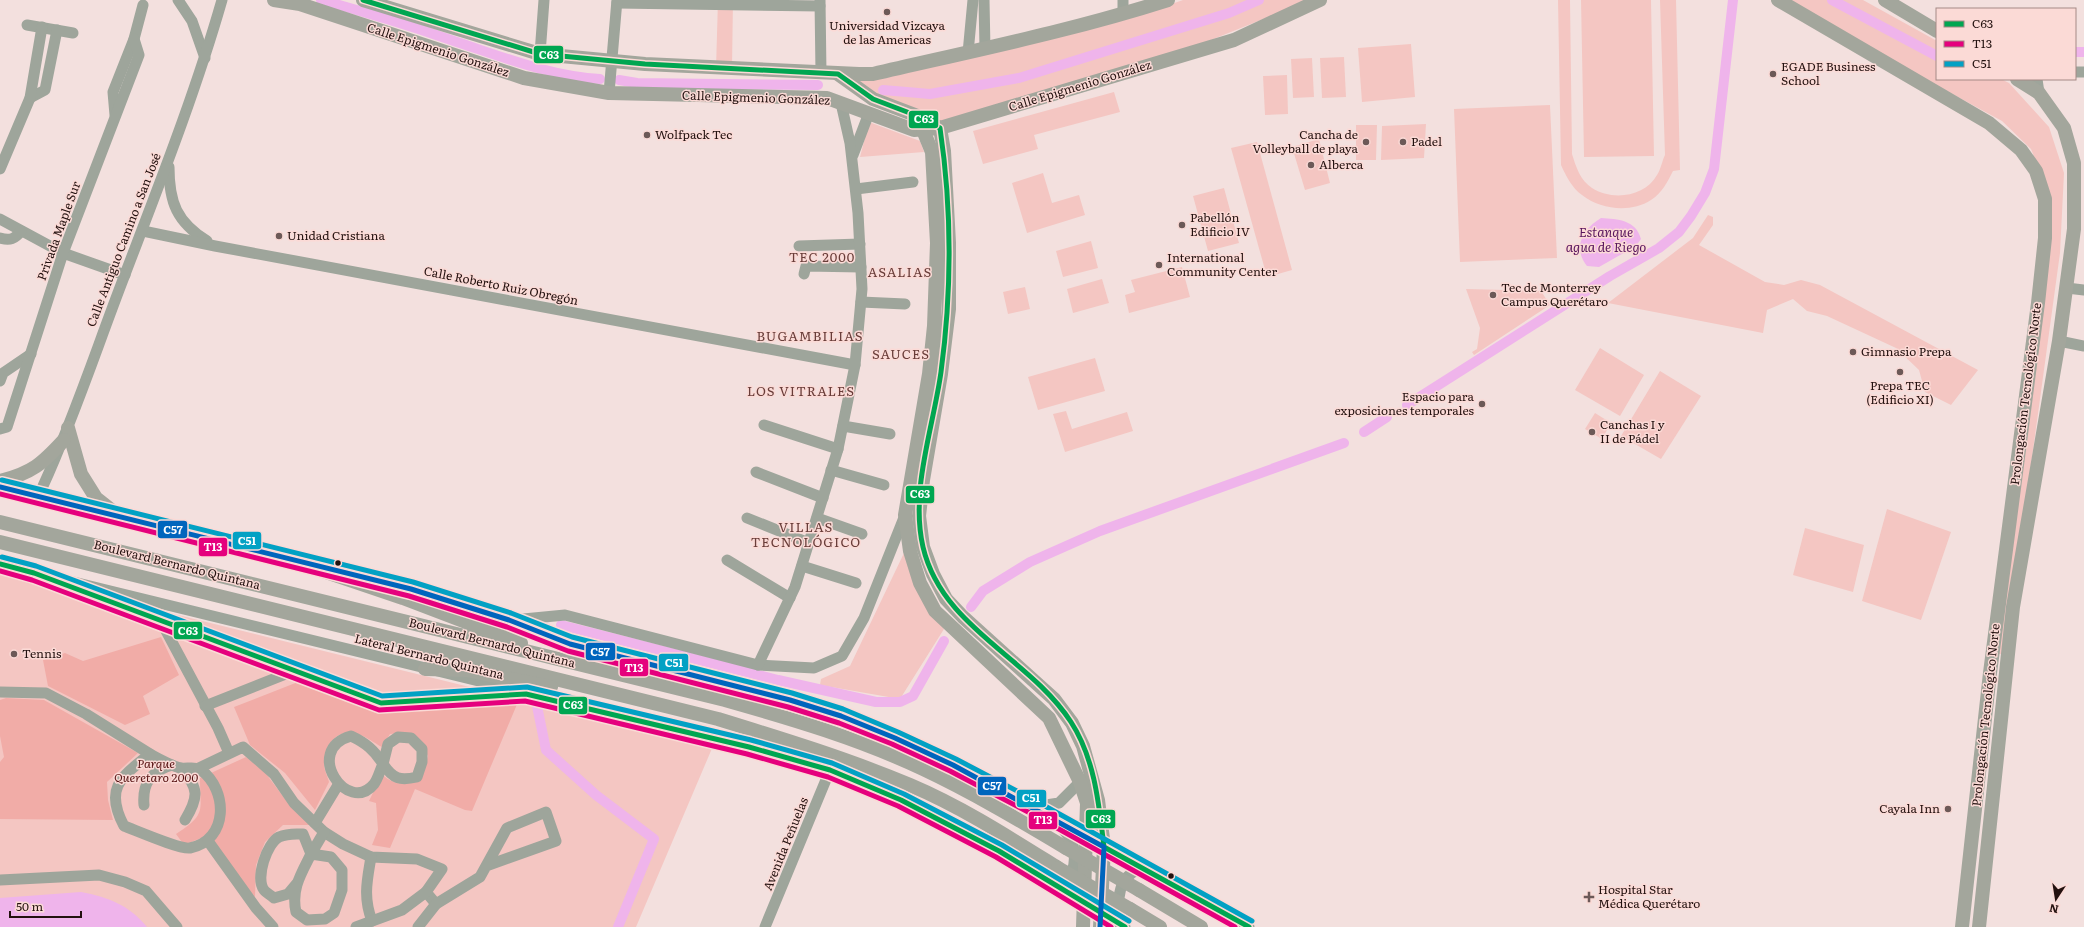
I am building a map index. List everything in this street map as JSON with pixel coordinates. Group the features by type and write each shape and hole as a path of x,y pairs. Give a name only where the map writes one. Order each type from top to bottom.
{"main road":[{"name":"Calle Epigmenio González","path":"274,0 300,4 524,78 609,93 827,98 914,130 940,128 1234,40 1320,0"},
{"name":"Calle Epigmenio González","path":"363,0 540,54 612,62 838,74 873,74 968,53 1123,7 1168,0"},
{"name":"Prolongación Tecnológico Norte","path":"1778,0 1980,117 2021,150 2036,171 2045,199 2045,238 1990,673 1962,927"},
{"path":"1885,0 1936,30"},
{"path":"838,74 873,99 919,117 940,128 944,150 949,243 949,309 941,374 923,480 919,516 923,546 933,574 946,599 963,617 1054,699 1072,723 1083,746 1093,804 1104,847 1100,927"},
{"name":"Prolongación Tecnológico Norte","path":"1979,927 2005,675 2016,586 2067,288 2079,229 2074,163 2064,128 2039,93 2019,80"},
{"path":"923,130 932,152 937,243 934,326 929,374 905,515 910,551 918,577 935,611 1049,718 1080,782 1093,804 1086,837 1083,927"},
{"path":"0,481 21,476 44,462 66,434"},
{"path":"66,434 81,474 96,498 120,517"},
{"name":"Boulevard Bernardo Quintana","path":"0,522 534,650 582,665 732,702 808,724 863,744 928,772 993,805 1201,927"},
{"name":"Boulevard Bernardo Quintana","path":"6,543 531,686 620,695 718,720 800,744 911,786 993,827 1058,868 1160,927"},
{"path":"288,559 403,598 534,650"},
{"path":"425,669 466,670 531,686"},
{"path":"1990,673 2005,675"}],"street":[{"path":"178,0 192,22 205,58"},
{"name":"Calle Antiguo Camino a San José","path":"43,486 66,434 125,275 143,231 205,58 222,0"},
{"path":"540,54 544,0"},
{"path":"609,93 617,2 820,3 821,73"},
{"path":"979,3 985,49"},
{"path":"968,53 979,3"},
{"name":"Privada Maple Sur","path":"0,429 7,427 63,253 139,55 134,39 143,5"},
{"path":"27,25 73,33"},
{"path":"0,169 30,98 42,27"},
{"path":"30,98 45,90 57,30"},
{"path":"2037,80 2039,93"},
{"path":"758,665 790,598 802,566 838,449 855,365 861,302 860,244 852,158 841,103"},
{"path":"852,158 869,113"},
{"path":"169,159 169,185 176,211 192,232 214,246"},
{"path":"856,189 913,182"},
{"path":"0,219 63,253 125,275"},
{"path":"0,238 8,240 16,237 21,231"},
{"name":"Calle Roberto Ruiz Obregón","path":"143,231 214,246 855,365"},
{"path":"799,246 860,244"},
{"path":"804,274 806,266 861,267"},
{"path":"2067,288 2084,290"},
{"path":"861,302 905,304"},
{"path":"2059,341 2084,346"},
{"path":"0,381 3,373 31,354"},
{"path":"764,425 838,449"},
{"path":"843,426 890,434"},
{"path":"831,470 884,485"},
{"path":"756,472 823,498"},
{"path":"0,487 411,589 509,620 570,644 790,700 842,716 895,738 953,765 1033,807 1249,927"},
{"path":"509,620 565,615 758,665 814,668 842,656 864,618 905,515"},
{"path":"748,518 809,543"},
{"path":"817,518 862,534"},
{"path":"727,560 790,598"},
{"name":"Lateral Bernardo Quintana","path":"0,564 425,669"},
{"path":"802,566 856,583"},
{"path":"34,572 385,704 531,686"},
{"path":"165,629 229,753"},
{"path":"205,706 296,670"},
{"path":"551,688 830,770 901,800 999,851 1100,910 1123,926"},
{"path":"0,692 46,693 86,714 150,754 176,766 189,777 196,792 194,805 185,820"},
{"path":"351,736 366,743 376,752 382,764 374,784 363,792 349,790 338,785 333,777 329,763 332,750 341,739 351,736"},
{"path":"144,805 143,794 148,778 162,768 176,766 199,768 243,747 274,774 294,803 324,832 343,844 370,857 417,858 442,869 426,892 402,910 356,927"},
{"path":"150,754 125,772 115,793 116,810 124,826 188,848 208,841 216,832 220,819 218,795 212,779 199,768"},
{"name":"Avenida Peñuelas","path":"765,927 830,770"},
{"path":"1033,807 1059,802 1080,782"},
{"path":"315,823 338,785"},
{"path":"418,927 436,904 480,877 486,866 507,828 546,812 556,841 486,866"},
{"path":"1053,819 1073,844 1074,862 1072,876 1068,882 1061,887"},
{"path":"311,854 331,857 342,870 342,890 334,913 325,918 307,920 296,912 294,899 298,882 311,854 324,832"},
{"path":"298,882 288,894 274,898 263,889 260,874 265,856 277,838 290,833 303,834 311,854"},
{"path":"208,841 256,908 273,927"},
{"path":"370,857 365,888 367,907 372,921"},
{"path":"1123,926 1119,914 1120,893 1126,879 1131,873 1143,868"},
{"path":"0,880 98,875 126,882 146,891 177,927"},
{"path":"426,892 436,904"}],"green space":[{"path":"718,0 733,0 732,68 716,68"},
{"path":"1183,0 1311,0 1196,46 939,122 879,95 854,79 1146,13"},
{"path":"1558,0 1570,0 1572,154 1575,164 1584,181 1592,188 1609,195 1628,195 1645,188 1652,182 1658,173 1665,155 1660,0 1676,0 1680,170 1673,171 1667,183 1658,194 1643,204 1634,207 1616,208 1598,204 1578,192 1572,185 1561,165"},
{"path":"1581,0 1651,0 1654,156 1584,157"},
{"path":"1780,0 1863,0 1936,40 1936,80 2003,80 2009,83 2049,127 2064,173 2060,253 2005,654 1996,654 2048,190 2031,149 2002,121"},
{"path":"1411,44 1415,97 1362,102 1358,48"},
{"path":"1344,57 1346,97 1322,98 1320,58"},
{"path":"1312,58 1314,97 1293,98 1291,59"},
{"path":"1287,75 1288,114 1265,115 1263,76"},
{"path":"1114,92 1120,112 1034,135 1038,149 983,164 973,131"},
{"path":"1550,105 1557,258 1460,262 1454,109"},
{"path":"869,122 920,141 924,152 860,157"},
{"name":"Padel","path":"1426,124 1424,158 1381,160 1382,126"},
{"name":"Cancha de Volleyball de playa","path":"1356,125 1377,125 1376,160 1356,160"},
{"name":"Alberca","path":"1319,139 1330,183 1305,190 1292,147"},
{"path":"1257,142 1292,270 1267,277 1231,148"},
{"path":"1043,173 1052,203 1079,195 1085,215 1027,233 1012,183"},
{"path":"1224,188 1239,243 1208,251 1193,196"},
{"path":"1708,215 1713,217 1713,225 1699,245 1765,282 1784,285 1801,280 1820,285 1978,370 1951,405 1925,392 1919,370 1896,348 1827,316 1807,311 1793,299 1767,310 1763,333 1608,303 1693,238"},
{"path":"1091,241 1098,268 1063,277 1056,251"},
{"path":"1182,267 1190,297 1129,313 1125,295 1135,292 1131,280"},
{"path":"1102,279 1109,303 1073,313 1067,289"},
{"path":"1025,287 1030,309 1008,314 1003,292"},
{"path":"1466,289 1541,291 1550,305 1474,355 1472,352 1477,349 1480,328"},
{"path":"1600,348 1644,375 1620,416 1575,390"},
{"path":"1095,358 1105,391 1038,410 1028,377"},
{"path":"1660,371 1701,396 1661,459 1621,436"},
{"path":"1066,411 1072,429 1127,412 1133,431 1065,452 1053,414"},
{"path":"1595,413 1611,423 1602,439 1585,429"},
{"path":"1887,509 1951,532 1921,620 1862,601"},
{"path":"1805,528 1864,545 1853,592 1793,575"},
{"path":"904,553 944,629 900,699 820,685 821,679 850,666"},
{"name":"Parque Queretaro 2000","path":"0,565 31,573 85,592 502,695 526,694 716,739 636,927 0,927"}],"shaded area":[{"path":"161,637 179,675 143,696 150,714 125,725 48,686 43,660 65,653 83,661"},
{"path":"303,680 384,708 518,702 472,811 465,810 415,789 390,848 372,845 378,830 376,803 369,801 382,774 391,781 400,783 409,783 420,780 428,756 421,743 414,736 390,734 382,747 357,734 343,733 338,736 329,745 327,750 324,764 329,782 315,810 285,773 250,745 234,707"},
{"path":"6,698 44,700 138,753 107,782 108,800 113,820 0,819 0,762 4,757 0,736 0,700"},
{"path":"246,757 264,771 285,799 311,825 283,825 265,842 256,865 255,897 201,838 184,845 176,834 193,821 200,811 200,778"}],"water":[{"name":"Estanque agua de Riego","path":"1601,218 1620,220 1631,224 1639,233 1641,239 1636,246 1599,267 1587,266 1580,252 1580,245 1589,227"},
{"path":"81,892 100,896 117,903 133,913 147,927 0,927 0,898"}],"waterway":[{"path":"321,0 403,24 543,70 600,79"},
{"path":"883,90 930,94 1019,78 1229,13 1259,0"},
{"path":"1407,405 1610,276 1659,248 1679,232 1705,193 1714,169 1733,0"},
{"path":"1832,0 1936,55"},
{"path":"2076,52 2084,52"},
{"path":"619,80 637,83 818,85"},
{"path":"1364,432 1387,417"},
{"path":"971,607 983,591 1030,562 1100,531 1344,443"},
{"path":"561,625 778,680 876,702 900,702 913,696 944,641"},
{"path":"537,706 546,750 596,795 654,839 618,927"}],"transit line":[{"name":"C63","path":"363,0 540,54 645,64 838,74 873,99 915,115 940,128 947,189 949,280 945,341 941,372 924,460 919,504 923,547 933,575 948,599 967,621 1033,679 1053,699 1071,722 1086,751 1091,767 1098,799 1104,847 1249,927"},
{"name":"C51","path":"2,480 413,582 511,613 572,637 792,693 843,709 898,732 956,759 1036,801 1252,921"},
{"name":"C57","path":"0,487 411,589 509,620 570,644 790,700 841,716 895,738 953,765 1104,847 1100,927"},
{"name":"T13","path":"0,494 409,596 507,627 568,651 788,707 839,723 892,744 950,771 1030,813 1235,927"},
{"name":"C51","path":"2,557 36,566 382,696 527,687 751,740 832,763 904,794 1002,845 1129,921"},
{"name":"C63","path":"0,564 34,573 381,703 526,694 749,747 830,770 901,800 999,851 1125,927"},
{"name":"T13","path":"0,571 32,580 379,710 525,701 747,754 828,777 898,806 996,857 1111,927"}],"place":[{"name":"Universidad Vizcaya de las Americas","path":"887,12"},
{"name":"EGADE Business School","path":"1773,74"},
{"name":"Wolfpack Tec","path":"647,135"},
{"name":"Cancha de Volleyball de playa","path":"1366,142"},
{"name":"Padel","path":"1403,142"},
{"name":"Alberca","path":"1311,165"},
{"name":"Pabellón Edificio IV","path":"1182,225"},
{"name":"Unidad Cristiana","path":"279,236"},
{"name":"International Community Center","path":"1159,265"},
{"name":"Tec de Monterrey Campus Querétaro","path":"1493,295"},
{"name":"Gimnasio Prepa","path":"1853,352"},
{"name":"Prepa TEC (Edificio XI)","path":"1900,372"},
{"name":"Espacio para exposiciones temporales","path":"1482,404"},
{"name":"Canchas I y II de Pádel","path":"1592,432"},
{"name":"Tennis","path":"14,654"},
{"name":"Cayala Inn","path":"1948,809"},
{"name":"Hospital Star Médica Querétaro","path":"1589,897"}],"district":[{"name":"TEC 2000","path":"822,257"},
{"name":"ASALIAS","path":"900,272"},
{"name":"BUGAMBILIAS","path":"810,336"},
{"name":"SAUCES","path":"901,354"},
{"name":"LOS VITRALES","path":"801,391"},
{"name":"VILLAS TECNOLÓGICO","path":"806,534"}]}
